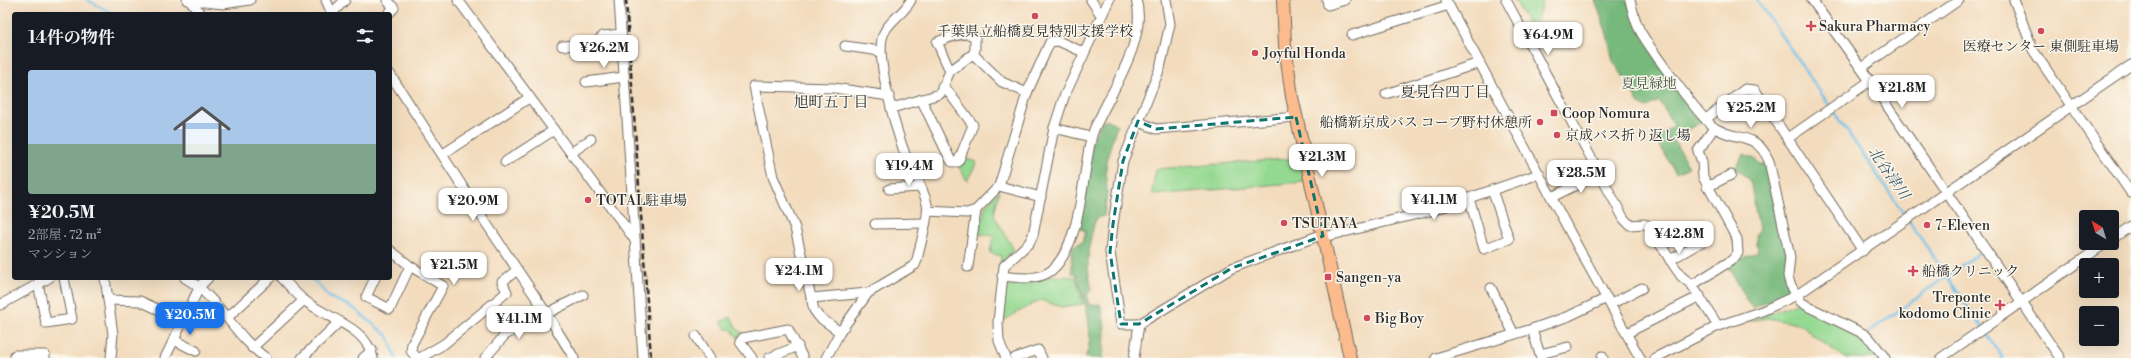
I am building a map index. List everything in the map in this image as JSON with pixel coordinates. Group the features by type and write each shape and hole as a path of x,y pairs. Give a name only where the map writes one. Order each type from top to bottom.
{"main road":[{"path":"1283,0 1288,67 1296,117 1350,358"}],"street":[{"path":"188,0 223,4 250,0"},
{"path":"188,0 199,12"},
{"path":"326,0 330,12"},
{"path":"333,12 345,0"},
{"path":"387,0 394,8 390,12"},
{"path":"458,0 635,241"},
{"path":"618,0 643,358"},
{"path":"826,358 840,332 868,293 915,265 925,223 928,205 905,152 882,73 880,51 883,35 892,21 906,9 911,0"},
{"path":"1092,0 1101,15"},
{"path":"1006,358 999,341 998,322 1004,266 1029,243 1033,235 1054,128 1064,97 1083,52 1109,0"},
{"path":"1002,276 1026,279 1049,272 1056,267 1070,238 1081,203 1091,137 1133,44 1139,20 1136,0"},
{"path":"1166,0 1170,24 1160,68 1123,161 1114,217 1110,252 1121,324 1139,324 1232,268 1318,236 1417,215 1539,174"},
{"path":"1327,0 1328,5 1345,0"},
{"path":"1506,0 1617,207 1628,224 1644,224 1650,226 1670,260 1681,276 1692,285 1718,326"},
{"path":"1630,0 1640,30 1681,89 1714,128 1755,141 1764,149 1769,161 1790,257 1788,276 1801,302 1864,334 1871,340 1885,358"},
{"path":"1812,0 1861,68 2060,358"},
{"path":"1861,68 1959,0"},
{"path":"2014,0 2033,50 2131,193"},
{"path":"1352,35 1447,3 1627,333 1636,357"},
{"path":"892,108 940,94 950,71 973,54 975,50 975,38 972,34 966,33 937,42 950,71"},
{"path":"562,46 594,44 603,36 621,34"},
{"path":"927,211 967,213 976,210 999,186 1027,93 1050,42 1058,41 1083,52"},
{"path":"845,46 880,51"},
{"path":"973,54 1002,82 1027,93"},
{"path":"1386,94 1479,63"},
{"path":"1655,358 1718,326 1762,311 1797,295 1863,251 2131,64"},
{"path":"392,77 547,314 574,358"},
{"path":"586,82 624,78"},
{"path":"1787,139 1870,81"},
{"path":"840,332 819,318 811,298 795,228 773,177 754,86 834,88 889,96"},
{"path":"921,99 950,159 952,162 958,162 973,125 947,90 942,87"},
{"path":"1706,119 1746,89 1750,88 1755,90 1863,251"},
{"path":"443,154 529,98"},
{"path":"1138,121 1156,129 1296,117"},
{"path":"1054,128 1091,137"},
{"path":"1692,285 1732,260 1738,253 1737,240 1707,187 1703,177 1702,162 1698,151 1714,128"},
{"path":"505,162 554,130"},
{"path":"571,153 591,139"},
{"path":"1552,197 1600,173"},
{"path":"1707,187 1731,175"},
{"path":"999,186 1041,198"},
{"path":"889,189 920,187"},
{"path":"1469,198 1484,249 1509,239 1492,190"},
{"path":"968,267 976,210"},
{"path":"875,224 925,223"},
{"path":"2119,234 2131,226"},
{"path":"1661,246 1686,231"},
{"path":"1670,260 1705,240"},
{"path":"1941,358 2096,250"},
{"path":"392,252 410,266 443,286 412,344 411,351 417,358"},
{"path":"374,280 366,297 390,309 410,266"},
{"path":"420,358 444,344 507,292 502,282 517,270"},
{"path":"0,305 45,280"},
{"path":"38,283 46,323 72,319 64,280"},
{"path":"105,280 113,334 111,358"},
{"path":"189,280 200,286 252,348 266,358"},
{"path":"165,358 200,286 206,280"},
{"path":"227,318 268,280"},
{"path":"284,280 304,300 361,336 372,354 363,358"},
{"path":"1491,288 1514,334"},
{"path":"1436,358 1532,329 1642,288"},
{"path":"811,298 868,293"},
{"path":"485,358 506,335 584,295"},
{"path":"1627,333 1700,296"},
{"path":"108,300 140,301 183,321"},
{"path":"252,348 304,300"},
{"path":"302,358 339,322"},
{"path":"1134,358 1139,324"},
{"path":"752,358 740,342 743,338 788,329 803,358"},
{"path":"1532,329 1541,356 1568,347"},
{"path":"696,336 710,358"},
{"path":"174,340 196,351"},
{"path":"768,358 798,346"},
{"path":"1015,358 1038,350 1042,358"},
{"path":"15,358 15,356 45,355 45,358"}],"highlighted area":[{"path":"1296,117 1323,236 1232,268 1139,324 1121,324 1110,252 1123,161 1138,121 1156,129"}],"green space":[{"path":"1515,0 1543,0 1533,33"},
{"name":"夏見緑地","path":"1595,0 1628,0 1628,5 1702,121 1673,139 1689,167 1676,173 1655,138 1674,126 1659,101 1645,108 1637,102 1629,85 1613,61 1607,34"},
{"path":"1109,120 1117,125 1106,161 1107,193 1104,216 1096,218 1088,254 1092,290 1087,295 1089,305 1100,304 1104,318 1105,331 1103,358 1085,358 1090,338 1088,316 1077,275 1072,273 1072,247 1082,242 1086,232 1077,227 1092,141 1102,121"},
{"path":"1744,154 1755,159 1759,164 1767,164 1787,256 1792,291 1752,308 1728,267 1739,259 1758,252 1756,234 1759,230 1750,180 1735,168"},
{"path":"963,158 977,162 967,181 959,167"},
{"path":"1299,158 1304,182 1155,195 1152,193 1156,169"},
{"path":"999,191 994,215 1014,250 1006,257 999,271 1001,256 990,253 993,236 979,234 985,206"},
{"path":"1049,276 1076,277 1083,304 1061,307 1040,300 1004,320 1003,305 1006,290 1011,282 1027,284"},
{"path":"1799,302 1863,337 1882,358 1845,358 1811,334 1803,325 1768,318 1750,321"},
{"path":"731,317 737,329 744,334 740,335 738,338 731,329 726,329 721,322"}],"waterway":[{"path":"87,0 110,12"},
{"name":"北谷津川","path":"1757,0 1906,217"},
{"name":"北谷津川","path":"1909,221 2003,358"},
{"path":"1869,332 1979,253"},
{"path":"312,280 329,297 352,307 388,336 396,358"}],"railway":[{"path":"626,0 651,358"}],"place":[{"name":"千葉県立船橋夏見特別支援学校","path":"1035,16"},
{"name":"Sakura Pharmacy","path":"1811,26"},
{"name":"医療センター 東側駐車場","path":"2041,31"},
{"name":"Joyful Honda","path":"1255,53"},
{"name":"Coop Nomura","path":"1554,113"},
{"name":"船橋新京成バス コープ野村休憩所","path":"1540,122"},
{"name":"京成バス折り返し場","path":"1557,135"},
{"name":"TOTAL駐車場","path":"588,200"},
{"name":"TSUTAYA","path":"1284,223"},
{"name":"7-Eleven","path":"1927,225"},
{"name":"船橋クリニック","path":"1913,271"},
{"name":"Sangen-ya","path":"1328,277"},
{"name":"Treponte kodomo Clinic","path":"2000,305"},
{"name":"Big Boy","path":"1367,318"}],"district":[{"name":"夏見台四丁目","path":"1445,92"},
{"name":"旭町五丁目","path":"831,102"}]}
